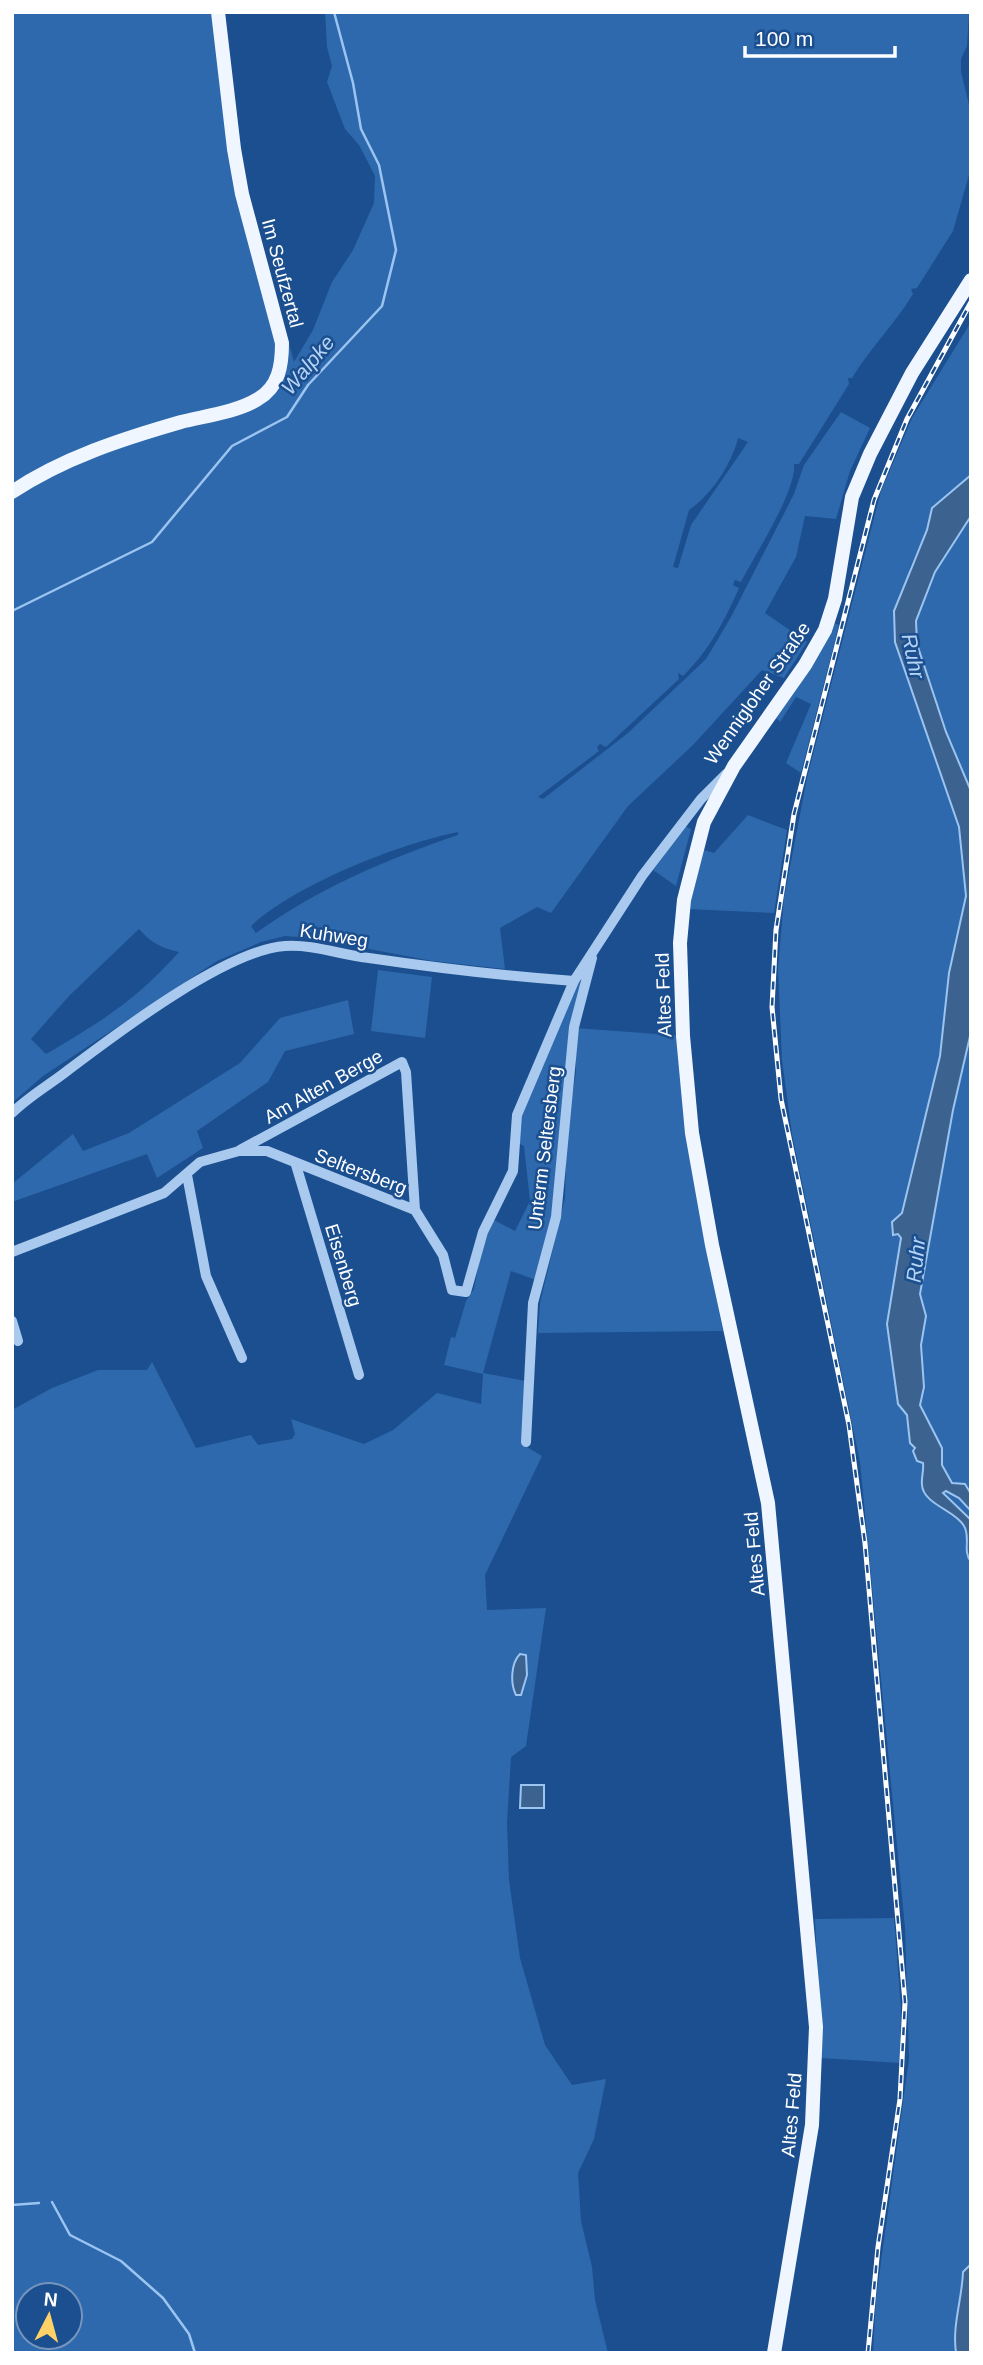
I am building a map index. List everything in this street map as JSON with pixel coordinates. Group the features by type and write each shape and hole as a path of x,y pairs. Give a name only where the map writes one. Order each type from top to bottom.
{"main road":[{"name":"Im Seufzertal","path":"12,492 30,480 90,452 258,399 277,379 282,367 282,343 242,194 218,12"},
{"name":"Wennigloher Straße","path":"734,766 805,665 825,630 835,600 857,483 912,373 971,280"},
{"name":"Altes Feld","path":"734,766 704,822 684,900 680,943 683,1036 692,1133 712,1245 768,1503 816,2027 812,2125 774,2353"}],"street":[{"name":"Wennigloher Straße","path":"574,981 642,876 689,814 734,766"},
{"path":"689,814 704,822"},
{"name":"Unterm Seltersberg","path":"526,1442 533,1303 556,1217 576,1015 597,943"},
{"name":"Kuhweg","path":"12,1113 108,1041 208,975 241,957 282,946 302,946 365,958 498,976 574,981"},
{"name":"Seltersberg","path":"12,1252 164,1193 200,1162 239,1151 267,1151 296,1165 415,1210 443,1255 452,1290 466,1292 484,1232 513,1171 517,1115 574,981"},
{"name":"Am Alten Berge","path":"239,1151 402,1062 406,1072 415,1210"},
{"name":"Eisenberg","path":"296,1165 359,1375"},
{"path":"187,1175 206,1276 242,1358"},
{"path":"12,1321 18,1341"}],"shaded area":[{"path":"12,12 224,12 246,187 294,362 313,330 332,282 353,250 374,203 375,176 359,145 345,129 327,82 332,66 327,47 325,12 969,12 967,46 961,59 961,72 971,113 971,168 953,231 917,288 911,289 913,294 898,316 852,378 848,378 849,384 799,464 794,464 783,505 741,582 735,580 733,585 739,588 734,600 716,635 701,656 683,676 678,673 679,679 606,747 600,744 597,747 599,751 538,797 543,799 628,733 706,659 731,617 794,494 804,465 841,412 870,428 850,471 836,519 805,516 796,557 765,613 807,642 784,678 762,670 693,745 628,806 551,913 537,907 500,928 505,969 432,961 312,938 285,936 261,942 217,961 43,1076 12,1103","holes":["738,438 748,442 691,525 678,568 673,567 689,510 720,478","458,832 458,835 405,854 328,889 256,933 251,926 270,911 320,881 378,856","139,929 157,944 179,952 148,984 117,1009 46,1054 31,1039 69,996"]},
{"path":"971,322 971,475 932,508 927,530 910,567 895,642 959,827 966,896 949,973 940,1056 898,1234 901,1238 887,1324 898,1403 907,1415 910,1442 923,1463 922,1486 936,1505 964,1525 967,1533 965,1545 971,1562 971,2264 963,2272 955,2332 956,2353 873,2353 876,2298 909,2059 905,1928 860,1462 792,1134 782,1060 778,968 784,898 807,778 881,491 912,418"},
{"path":"971,516 971,791 935,705 916,635 917,619 926,591"},
{"path":"834,623 839,625 801,773 786,763 811,704 796,697 780,722 776,718"},
{"path":"748,815 787,830 774,913 687,909 701,849 714,853"},
{"path":"685,826 691,829 676,886 653,870"},
{"path":"378,970 432,977 425,1038 371,1031"},
{"path":"578,980 581,983 573,1011 554,1206 536,1280 511,1271 483,1373 526,1381 522,1444 542,1456 485,1575 487,1610 546,1608 526,1746 511,1757 507,1823 509,1880 520,1958 545,2045 572,2085 606,2079 594,2139 578,2173 581,2221 592,2267 595,2300 608,2353 12,2353 12,1410 52,1388 98,1370 147,1370 152,1362 196,1448 251,1435 258,1445 292,1439 295,1434 291,1419 364,1444 393,1430 437,1393 481,1404 483,1374 444,1365 451,1337 455,1338 466,1301 474,1289 482,1247 494,1220 515,1231 530,1201 524,1146 518,1143 520,1120","holes":["517,1656 527,1675 521,1695 512,1681"]},
{"path":"348,1000 354,1034 285,1051 268,1082 197,1131 203,1148 157,1178 147,1154 12,1202 12,1184 73,1134 83,1151 129,1133 240,1063 280,1018"},
{"path":"576,1028 683,1036 700,1216 723,1331 538,1333 540,1303 565,1198 567,1127 576,1072"},
{"path":"971,1032 971,1494 965,1484 952,1483 942,1465 942,1448 920,1405 923,1384 923,1317 920,1294 953,1110"},
{"path":"946,1491 959,1498 971,1511 971,1520 942,1492"},
{"path":"894,1918 901,2008 900,2063 821,2058 815,1919"}],"water":[{"name":"Ruhr","path":"971,475 971,516 935,572 916,621 917,644 946,732 971,791 971,1032 953,1110 920,1294 926,1316 921,1345 924,1387 920,1405 942,1448 942,1465 952,1483 965,1484 971,1494 971,1511 959,1498 946,1491 943,1493 971,1520 971,1562 967,1553 964,1526 924,1492 923,1463 917,1461 913,1451 915,1448 910,1443 907,1415 898,1404 887,1324 901,1238 898,1234 893,1235 892,1222 902,1213 940,1056 949,973 966,896 959,827 895,642 894,611 927,530 932,508"},
{"path":"520,1654 526,1655 527,1675 521,1695 516,1695 512,1673"},
{"path":"521,1785 544,1785 544,1808 520,1808"},
{"path":"971,2264 971,2353 956,2353 955,2332 963,2272"}],"waterway":[{"name":"Walpke","path":"12,611 152,542 232,446 287,417 308,385 382,306 396,250 379,165 361,129 353,83 334,12"},
{"path":"52,2202 70,2235 121,2261 163,2298 189,2334 195,2353"},
{"path":"12,2205 39,2203"}],"railway":[{"path":"868,2353 878,2247 900,2099 905,2002 865,1543 849,1425 781,1099 772,1007 776,930 794,814 874,500 907,419 971,302"}]}
